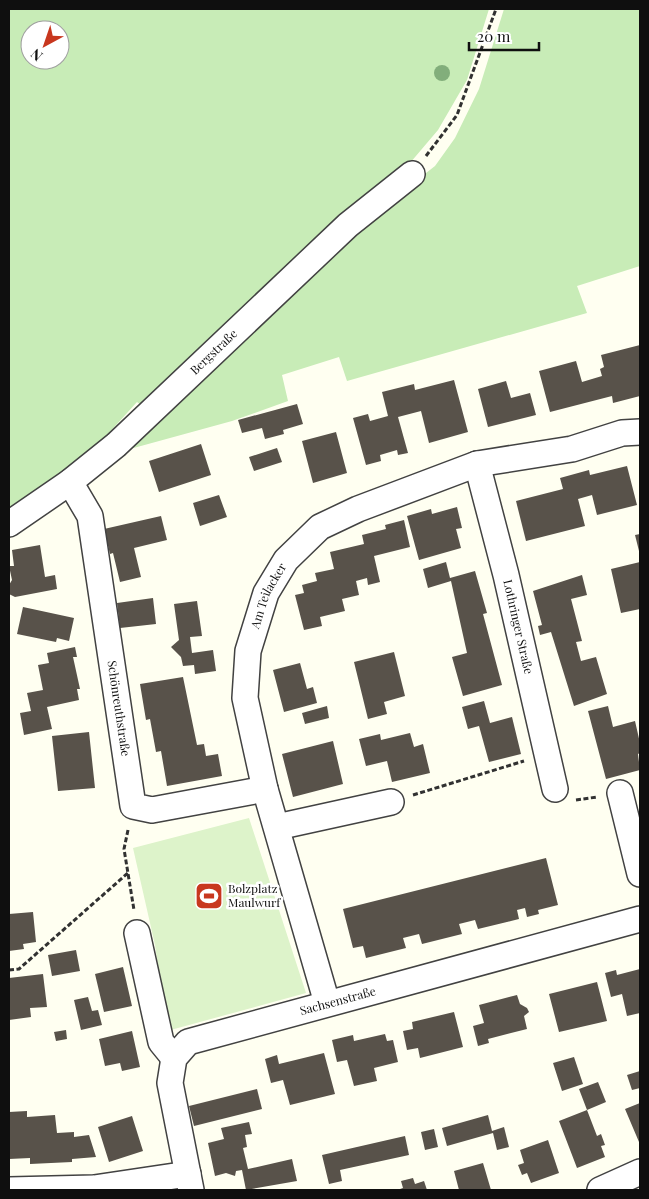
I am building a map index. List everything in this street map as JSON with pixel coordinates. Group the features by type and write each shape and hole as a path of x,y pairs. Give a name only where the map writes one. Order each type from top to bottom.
{"street":[{"name":"Bergstraße","path":"9,524 70,482 116,445 348,224 412,174"},
{"name":"Am Teilacker","path":"327,1003 265,789 245,698 248,651 266,593 286,560 320,527 358,509 476,464 572,449 622,433 640,432"},
{"name":"Lothringer Straße","path":"476,464 506,575 555,789"},
{"name":"Schönreuthstraße","path":"70,482 90,516 133,806"},
{"path":"133,806 152,810 265,789"},
{"path":"620,793 640,874"},
{"path":"277,827 391,802"},
{"name":"Sachsenstraße","path":"174,1058 188,1042 640,919"},
{"path":"9,1190 94,1188 189,1182 170,1082 174,1058 162,1042 137,933"},
{"path":"600,1190 640,1172"}],"path":[{"path":"412,174 457,115 496,9"},
{"path":"391,802 546,755"},
{"path":"133,806 124,849 137,933"},
{"path":"9,970 19,969 129,872"}],"green space":[{"path":"9,9 489,9 467,80 438,130 410,163 141,405 137,402 78,467 9,511"},
{"path":"504,9 640,9 640,266 577,286 587,313 347,381 339,357 282,375 288,401 232,421 119,452 340,240 435,166 455,138 479,89"},
{"name":"Bolzplatz Maulwurf","path":"249,818 306,993 167,1031 155,945 133,848"}],"building":[{"path":"640,345 640,396 613,403 612,396 550,412 539,371 576,361 582,382 602,376 600,369 604,367 601,355"},
{"path":"454,380 468,432 429,443 421,411 398,417 408,453 398,455 397,450 380,455 381,461 366,465 353,418 368,414 370,421 388,416 382,392 414,384 415,390"},
{"path":"506,381 511,398 530,393 536,415 488,427 478,389"},
{"path":"297,404 303,424 283,430 284,434 265,439 262,428 242,433 238,420"},
{"path":"336,432 347,473 313,483 302,441"},
{"path":"201,444 211,475 159,492 149,461"},
{"path":"277,448 282,462 254,471 249,457"},
{"path":"627,466 637,505 597,515 592,495 578,499 585,526 526,541 516,501 563,489 560,478 589,470 590,475"},
{"path":"219,495 227,517 200,526 193,503"},
{"path":"457,507 462,528 456,529 461,548 419,560 407,516 431,509 432,514"},
{"path":"161,516 167,540 134,548 141,577 120,582 113,553 110,554 104,529"},
{"path":"404,520 410,547 374,556 380,582 368,585 367,578 356,581 359,595 342,599 345,611 320,617 322,626 304,630 295,595 304,593 302,585 317,581 315,573 334,569 330,552 364,544 362,535 386,529 385,525"},
{"path":"640,534 640,555 635,535"},
{"path":"40,545 45,577 55,575 57,589 15,597 9,594 9,585 12,580 9,566 14,566 12,550"},
{"path":"446,562 450,578 475,571 487,613 483,614 502,685 463,696 452,657 467,653 451,581 428,588 423,569"},
{"path":"640,562 640,609 621,613 611,569"},
{"path":"582,575 587,595 571,599 582,641 576,642 581,661 596,657 607,694 574,706 551,632 540,635 538,626 542,625 533,591"},
{"path":"153,598 156,624 120,628 117,603"},
{"path":"197,601 202,636 190,637 192,653 213,650 216,671 195,674 194,665 183,666 181,657 171,647 179,640 174,604"},
{"path":"23,607 74,618 69,641 57,638 56,642 17,634"},
{"path":"75,647 77,657 73,657 80,689 77,689 79,700 47,707 52,729 24,735 20,713 31,711 27,693 43,690 38,665 49,663 47,653"},
{"path":"394,652 405,696 384,702 387,714 368,719 354,662"},
{"path":"300,663 307,689 313,687 317,703 284,712 273,670"},
{"path":"183,677 197,745 204,744 206,756 218,754 222,776 167,786 161,751 156,752 150,719 146,720 140,684"},
{"path":"484,701 490,723 512,717 521,754 489,762 479,726 468,729 462,707"},
{"path":"327,706 329,718 305,724 302,713"},
{"path":"608,706 613,727 635,721 640,743 640,753 638,754 640,770 606,779 588,711"},
{"path":"89,732 95,788 58,791 52,736"},
{"path":"410,733 414,747 423,744 430,773 392,782 387,761 366,766 359,739 380,734 381,740"},
{"path":"333,741 343,784 293,797 282,754"},
{"path":"546,858 558,905 538,910 539,914 527,917 525,908 517,910 519,919 478,929 475,920 459,924 462,934 422,944 419,934 403,938 406,948 366,958 363,946 353,948 343,909"},
{"path":"33,912 36,942 23,944 24,949 9,951 9,914"},
{"path":"76,950 80,971 52,976 48,955"},
{"path":"123,967 132,1006 104,1012 95,974"},
{"path":"640,969 640,1013 627,1016 622,994 611,997 605,973 616,970 617,975"},
{"path":"43,974 47,1007 30,1008 31,1017 9,1020 9,978"},
{"path":"597,982 607,1021 559,1032 549,994"},
{"path":"517,995 520,1004 527,1008 529,1012 524,1016 527,1029 488,1039 489,1043 478,1046 473,1026 484,1023 479,1005"},
{"path":"88,997 92,1011 98,1010 102,1025 81,1030 74,1000"},
{"path":"454,1012 463,1047 420,1058 418,1048 407,1050 403,1031 413,1029 412,1022"},
{"path":"66,1030 67,1039 56,1041 54,1032"},
{"path":"132,1031 140,1067 122,1071 120,1063 105,1066 99,1039"},
{"path":"385,1034 387,1041 393,1040 398,1062 374,1068 377,1081 354,1086 347,1060 337,1062 332,1040 353,1035 354,1041"},
{"path":"324,1053 335,1094 290,1105 283,1080 271,1083 265,1059 277,1055 279,1064"},
{"path":"574,1057 583,1084 562,1091 553,1063"},
{"path":"640,1071 640,1088 632,1090 627,1075"},
{"path":"598,1082 606,1102 587,1110 579,1089"},
{"path":"257,1089 262,1109 194,1126 189,1106"},
{"path":"640,1103 640,1141 639,1142 625,1109"},
{"path":"587,1110 597,1136 601,1134 605,1145 601,1146 605,1157 577,1168 559,1121"},
{"path":"27,1111 27,1117 55,1115 57,1133 74,1132 74,1137 89,1135 96,1157 72,1159 72,1162 30,1164 30,1158 9,1159 9,1112"},
{"path":"488,1115 492,1131 504,1127 509,1147 497,1150 493,1133 447,1146 442,1128"},
{"path":"132,1116 143,1151 109,1162 98,1127"},
{"path":"249,1122 252,1134 245,1135 247,1147 243,1148 248,1169 292,1159 297,1181 246,1190 242,1170 236,1171 235,1176 226,1173 215,1176 208,1143 224,1139 221,1128"},
{"path":"434,1129 438,1147 425,1150 421,1132"},
{"path":"405,1136 409,1155 340,1170 342,1181 329,1184 322,1155"},
{"path":"548,1140 559,1173 531,1183 527,1173 522,1175 518,1165 524,1163 520,1150"},
{"path":"483,1163 491,1190 459,1190 454,1171"},
{"path":"413,1178 415,1184 424,1181 427,1190 397,1190 403,1188 401,1181"}],"place":[{"name":"Bolzplatz Maulwurf","path":"209,896"}]}
